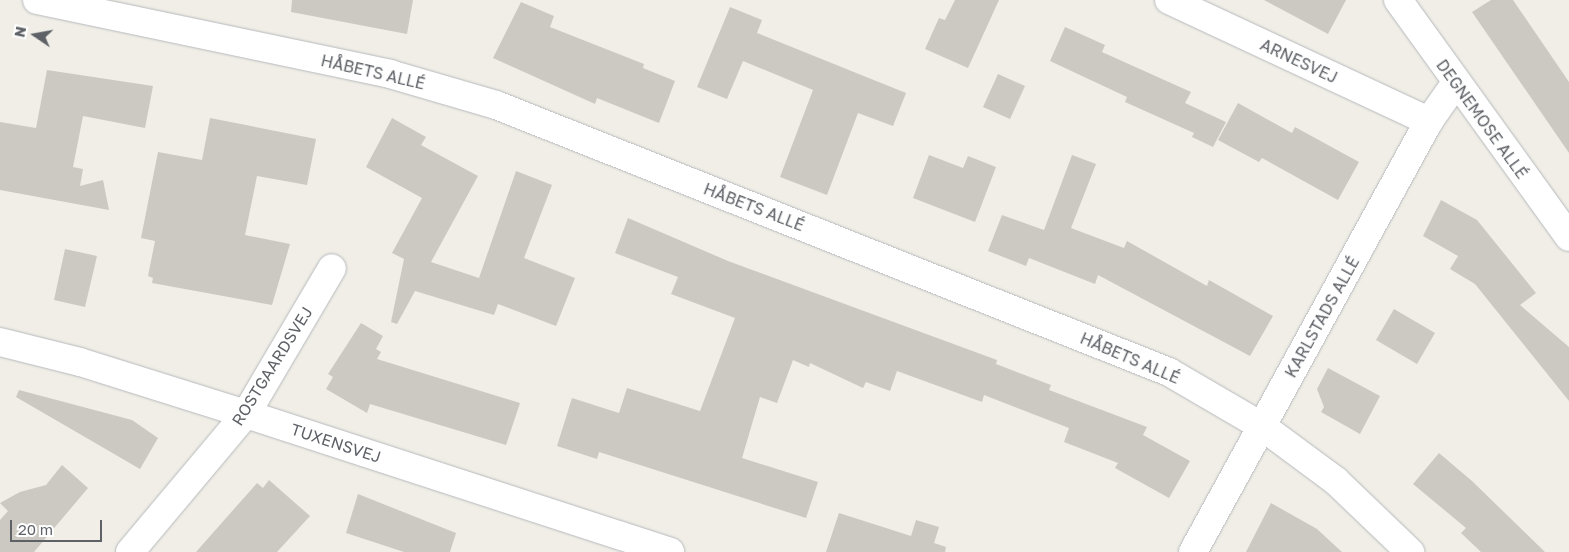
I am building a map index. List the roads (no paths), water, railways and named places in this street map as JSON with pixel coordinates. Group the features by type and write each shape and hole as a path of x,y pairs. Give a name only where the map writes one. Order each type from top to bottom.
{"street":[{"name":"HÅBETS ALLÉ","path":"37,0 390,74 496,105 1169,372 1263,427 1336,481 1410,552"},
{"name":"ARNESVEJ","path":"1169,0 1429,121"},
{"name":"DEGNEMOSE ALLÉ","path":"1398,0 1456,84 1569,237"},
{"name":"KARLSTADS ALLÉ","path":"1193,552 1429,121 1456,84"},
{"name":"ROSTGAARDSVEJ","path":"130,552 246,414 332,268"},
{"name":"TUXENSVEJ","path":"0,342 80,362 246,414 670,552"}]}
